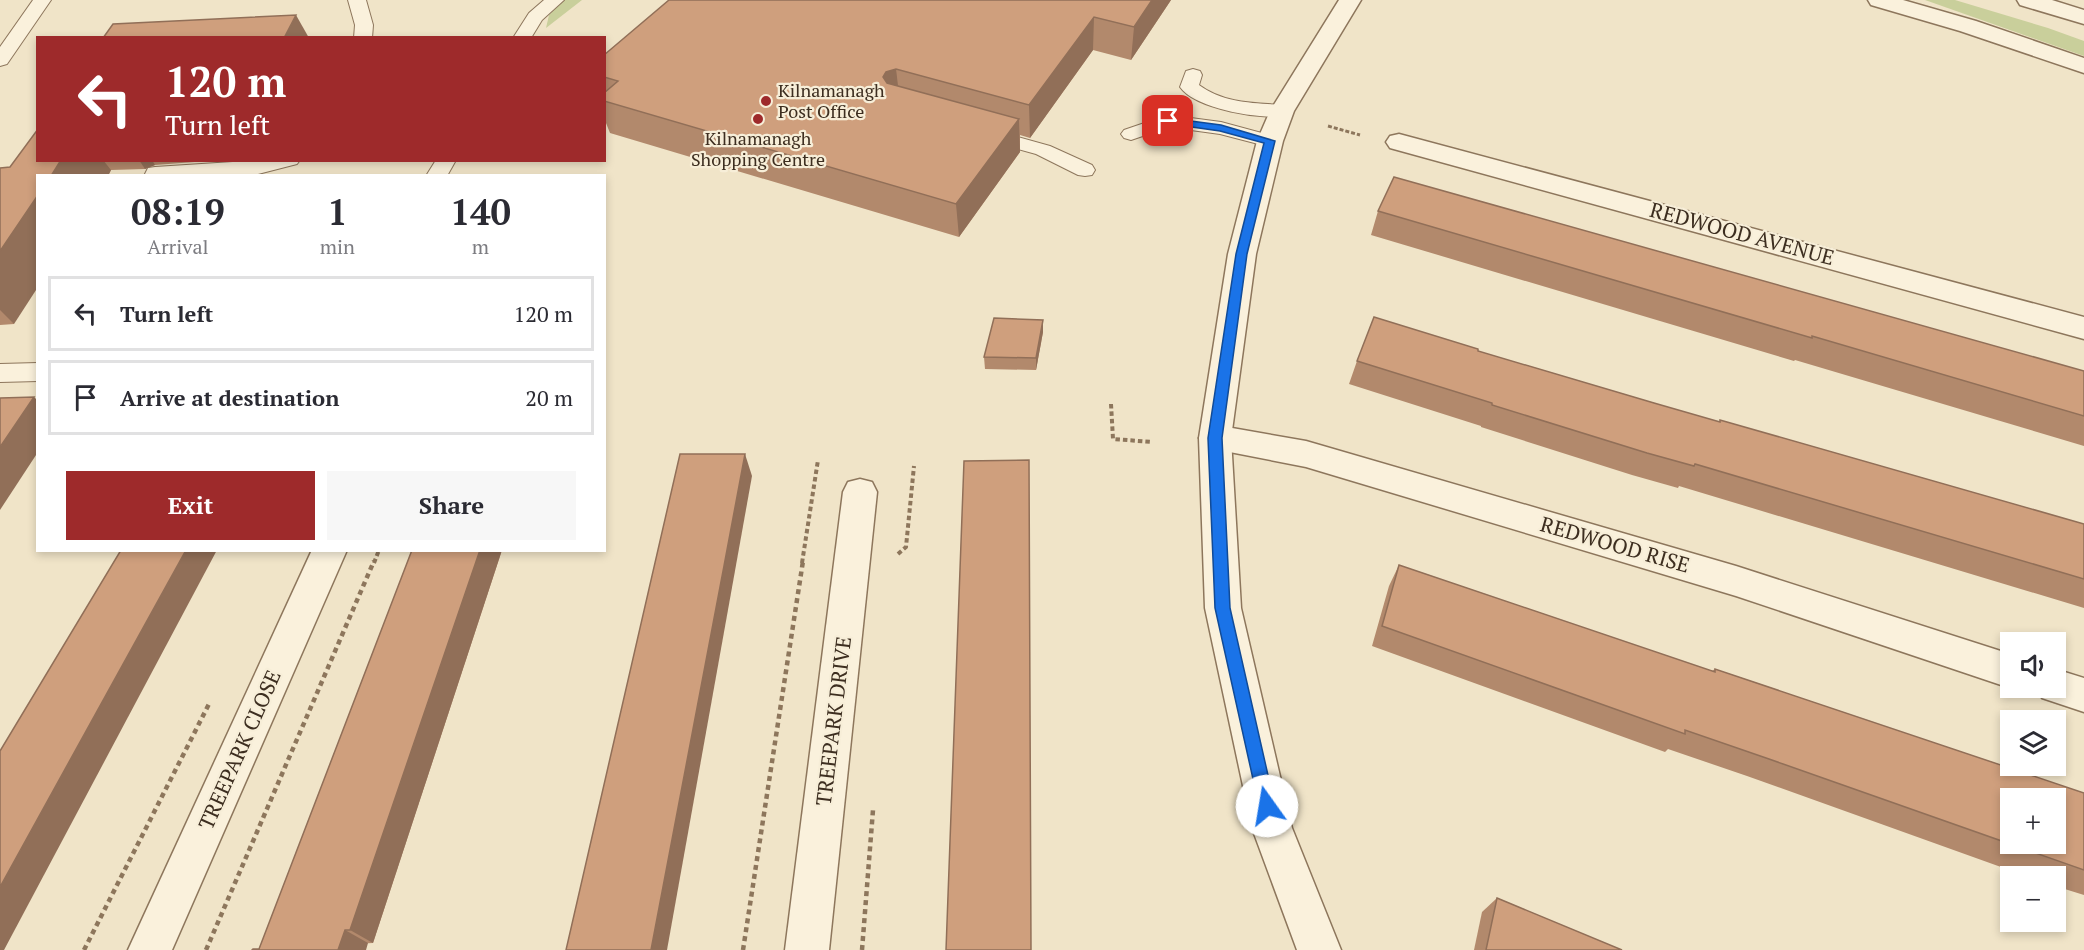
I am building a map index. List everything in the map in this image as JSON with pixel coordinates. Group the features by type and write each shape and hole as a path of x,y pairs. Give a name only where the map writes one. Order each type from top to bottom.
{"street":[{"path":"1319,950 1272,828 1222,608 1215,438 1242,254 1270,141 1282,111 1350,0"},
{"path":"1880,0 1968,26 2084,66"},
{"path":"2028,0 2084,17"},
{"name":"REDWOOD AVENUE","path":"1400,142 2084,328"},
{"name":"REDWOOD RISE","path":"1215,438 1306,454 1736,581 2000,668"},
{"name":"TREEPARK DRIVE","path":"807,950 860,492"},
{"name":"TREEPARK CLOSE","path":"150,950 329,552"},
{"path":"2066,689 2084,695"}],"lane":[{"path":"0,60 42,0"},
{"path":"357,0 364,25 363,36"},
{"path":"523,36 535,17 555,0"},
{"path":"1193,75 1189,87 1200,97 1245,108 1282,111"},
{"path":"1131,134 1168,121 1221,128 1270,141"},
{"path":"967,129 1043,150 1084,170"},
{"path":"155,174 258,168 282,162"},
{"path":"0,373 36,372"}],"path":[{"path":"1328,126 1360,135"},
{"path":"1111,404 1113,439 1152,442"},
{"path":"743,950 818,460"},
{"path":"206,950 378,552"},
{"path":"84,950 212,698"}],"green space":[{"path":"564,0 582,0 546,28 549,15"},
{"path":"1925,0 1955,0 2048,28 2084,41 2084,56"}],"building":[{"name":"Kilnamanagh Shopping Centre","path":"669,0 1152,0 1134,27 1094,17 1029,105 896,69 886,72 883,77 887,83 1019,119 956,204 606,102 606,91 618,81 606,78 606,53"},
{"path":"296,15 285,36 104,36 113,24"},
{"path":"36,132 36,162 60,162 52,174 36,174 36,198 0,251 0,168 10,167"},
{"path":"1394,177 2084,371 2084,416 1378,211"},
{"path":"1374,317 1478,349 1478,351 1654,403 2084,524 2084,579 1695,464 1694,466 1647,453 1357,361"},
{"path":"994,318 1043,320 1036,358 984,357"},
{"path":"34,397 0,447 0,398"},
{"path":"680,454 745,454 651,950 566,950"},
{"path":"1029,460 1031,950 946,950 964,461"},
{"path":"120,552 185,552 0,887 0,751"},
{"path":"411,552 479,552 350,930 345,930 338,950 252,950 259,949"},
{"path":"1399,565 1715,672 1715,669 2000,765 2000,776 2033,776 2084,793 2084,870 2038,854 2066,854 2066,788 2000,788 2000,841 1685,730 1685,734 1382,626"},
{"path":"1497,898 1622,950 1486,950"}],"place":[{"name":"Kilnamanagh Post Office","path":"766,101"},
{"name":"Kilnamanagh Shopping Centre","path":"758,119"}],"route":[{"path":"1168,121 1221,128 1270,141 1242,254 1215,438 1222,608 1267,806"}]}
